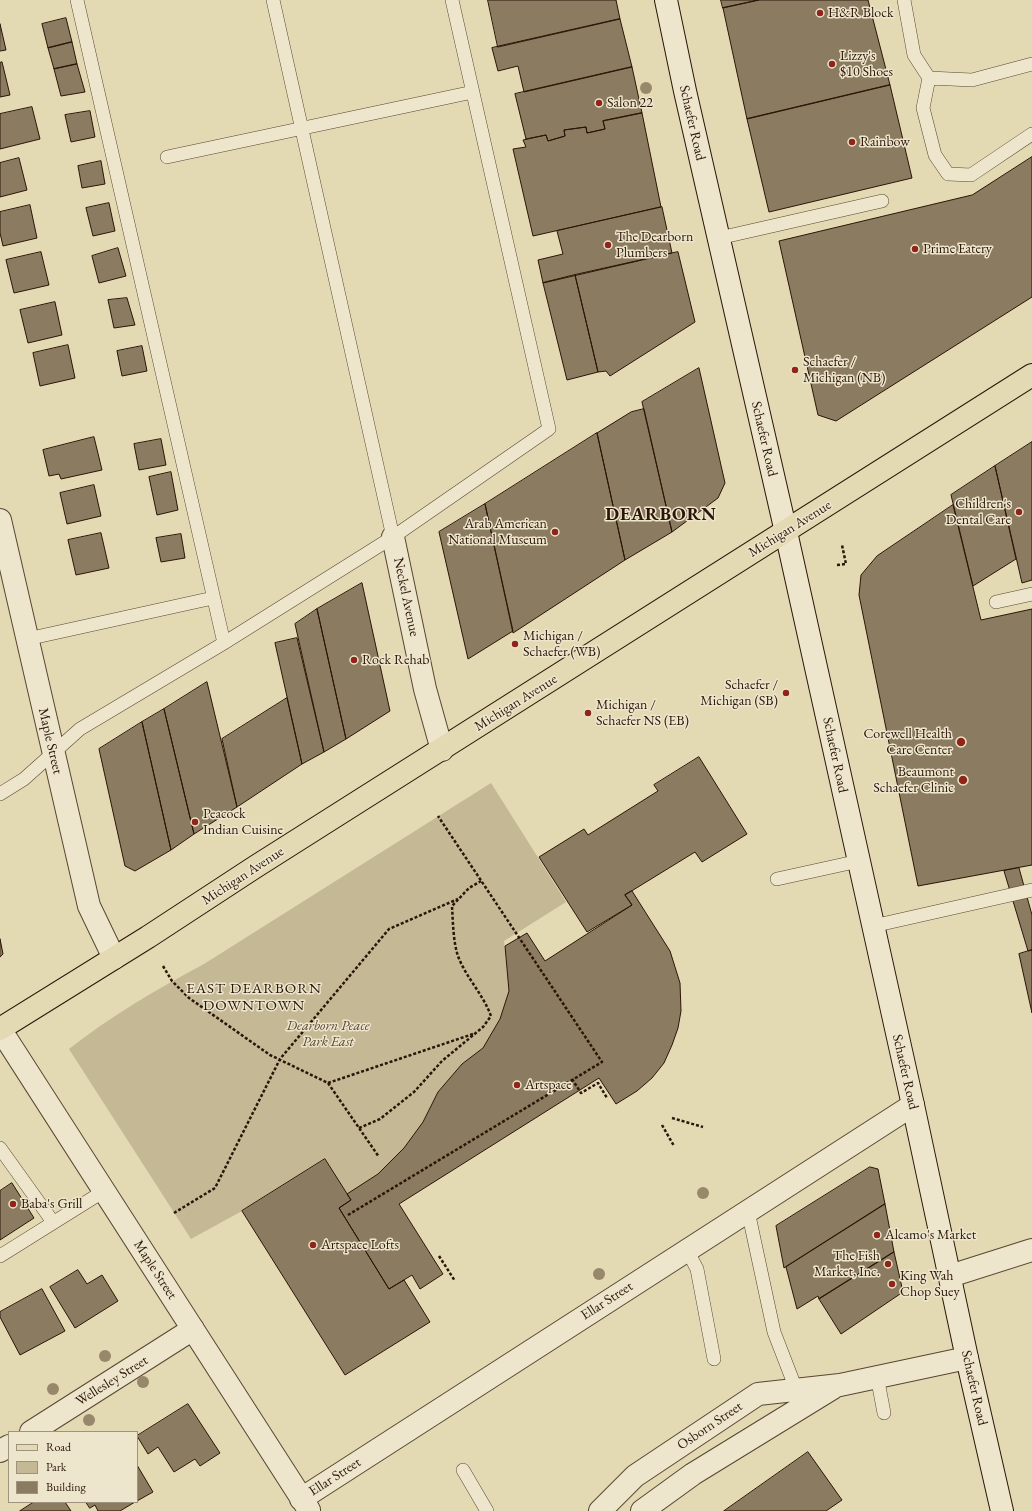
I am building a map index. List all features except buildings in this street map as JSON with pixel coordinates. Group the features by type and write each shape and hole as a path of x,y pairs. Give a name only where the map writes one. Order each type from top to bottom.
{"main road":[{"name":"Michigan Avenue","path":"0,1029 1032,375"}],"street":[{"name":"Schaefer Road","path":"666,0 913,1105 966,1358 1002,1511"},
{"name":"Maple Street","path":"0,520 89,906 114,958"},
{"name":"Neckel Avenue","path":"393,537 425,689 442,750"},
{"name":"Maple Street","path":"0,1029 305,1505"},
{"name":"Ellar Street","path":"305,1505 687,1250 913,1105"},
{"path":"950,1276 1032,1250"},
{"name":"Wellesley Street","path":"32,1431 193,1329"},
{"name":"Osborn Street","path":"600,1511 635,1476 758,1394 840,1384 966,1358"},
{"name":"Osborn Street","path":"642,1511 693,1474 840,1384"}],"lane":[{"path":"77,0 224,643"},
{"path":"273,0 393,537"},
{"path":"0,794 24,779 80,729 224,643 393,537 549,429 452,0"},
{"path":"904,0 914,55 929,78 923,108 935,155 948,174 971,175 1032,134"},
{"path":"929,78 972,80 1032,64"},
{"path":"167,157 473,92"},
{"path":"719,238 882,201"},
{"path":"996,602 1032,594"},
{"path":"27,638 213,598"},
{"path":"777,879 859,862"},
{"path":"873,926 1032,890"},
{"path":"0,1148 53,1222"},
{"path":"0,1256 104,1191"},
{"path":"748,1211 774,1332 796,1389"},
{"path":"687,1250 698,1269 714,1359"},
{"path":"877,1376 884,1413"},
{"path":"463,1470 487,1511"}],"path":[{"path":"838,565 846,564 842,545"},
{"path":"348,1215 602,1062 438,816"},
{"path":"359,1128 380,1118 414,1092 442,1061 484,1027 491,1016 485,1001 458,956 452,906 469,888 481,881"},
{"path":"174,1212 215,1188 280,1059 389,929 458,899"},
{"path":"163,966 172,981 189,998 270,1055 328,1083 380,1157"},
{"path":"328,1083 476,1033"},
{"path":"572,1080 580,1093 598,1083 607,1098"},
{"path":"672,1118 702,1127"},
{"path":"662,1125 674,1146"},
{"path":"439,1256 455,1281"}],"green space":[{"name":"Dearborn Peace Park East","path":"491,783 566,902 504,941 509,991 500,1019 483,1048 462,1064 438,1092 423,1122 404,1148 378,1174 347,1194 325,1159 242,1211 191,1239 69,1049 101,1025 169,983 204,964"}],"place":[{"name":"H&R Block","path":"820,13"},
{"name":"Lizzy's $10 Shoes","path":"832,64"},
{"name":"Salon 22","path":"599,103"},
{"name":"Rainbow","path":"852,142"},
{"name":"The Dearborn Plumbers","path":"608,245"},
{"name":"Prime Eatery","path":"915,249"},
{"name":"Schaefer / Michigan (NB)","path":"795,370"},
{"name":"Children's Dental Care","path":"1019,512"},
{"name":"Arab American National Museum","path":"555,532"},
{"name":"Michigan / Schaefer (WB)","path":"515,644"},
{"name":"Rock Rehab","path":"354,660"},
{"name":"Schaefer / Michigan (SB)","path":"786,693"},
{"name":"Michigan / Schaefer NS (EB)","path":"588,713"},
{"name":"Corewell Health Care Center","path":"961,742"},
{"name":"Beaumont Schaefer Clinic","path":"963,780"},
{"name":"Peacock Indian Cuisine","path":"195,822"},
{"name":"Artspace","path":"517,1085"},
{"name":"Baba's Grill","path":"13,1204"},
{"name":"Alcamo's Market","path":"877,1235"},
{"name":"Artspace Lofts","path":"313,1245"},
{"name":"The Fish Market, Inc.","path":"888,1264"},
{"name":"King Wah Chop Suey","path":"892,1284"}],"district":[{"name":"DEARBORN","path":"661,515"},
{"name":"EAST DEARBORN DOWNTOWN","path":"254,998"}]}
